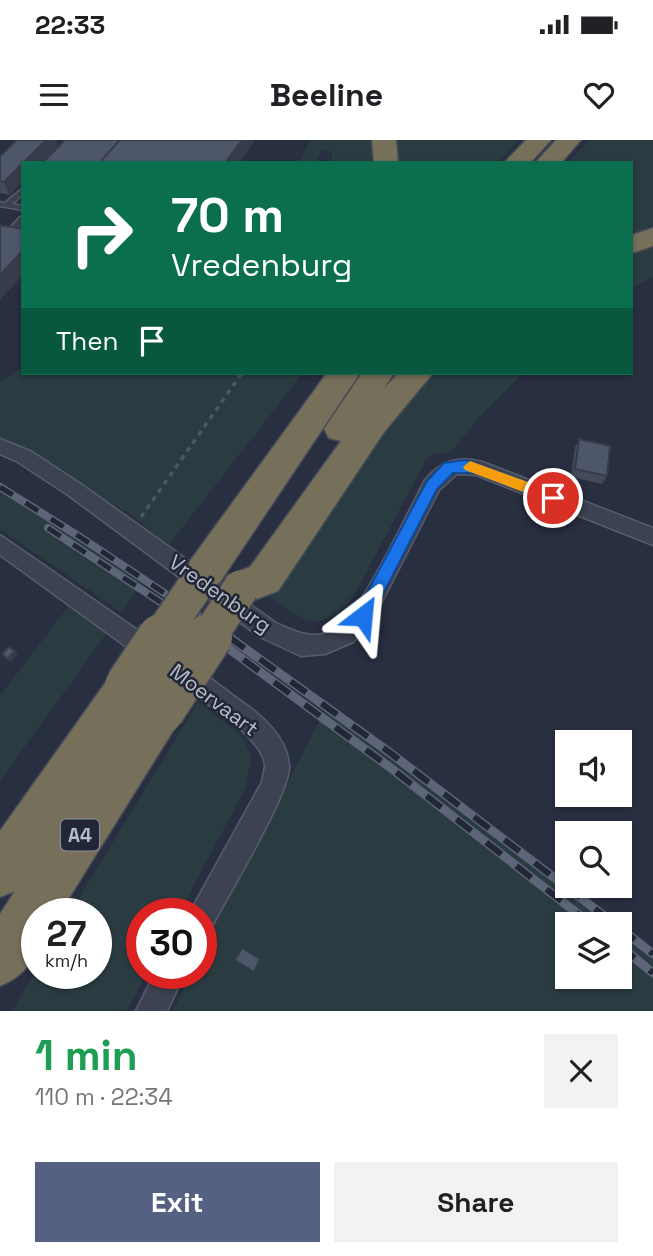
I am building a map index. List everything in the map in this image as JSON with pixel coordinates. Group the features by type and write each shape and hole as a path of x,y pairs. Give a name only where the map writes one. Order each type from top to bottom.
{"highway":[{"path":"384,140 386,161"},
{"path":"518,161 538,140"},
{"path":"549,161 569,140"},
{"path":"633,245 653,236"},
{"name":"A4","path":"0,960 144,698 209,555 314,375"},
{"name":"A4","path":"209,555 343,375"},
{"name":"A4","path":"252,579 377,375"},
{"name":"A4","path":"0,873 144,698 252,579 372,422 415,375"}],"street":[{"name":"Vredenburg","path":"0,446 25,457 130,529 268,630 301,646 325,644 345,635 363,616 432,485 449,467 465,465 478,468 653,537"},
{"name":"Moervaart","path":"0,544 255,726 269,744 277,764 274,785 212,898"},
{"path":"151,1011 163,989"}],"lane":[{"path":"4,205 21,192"}],"path":[{"path":"130,529 150,507 241,375"}],"shaded area":[{"path":"311,140 374,140 377,161 332,161 332,151 322,150 316,161 299,161"},
{"path":"388,140 518,140 499,161 393,161"},
{"path":"590,140 653,140 653,226 633,235 633,161 570,161"},
{"path":"653,244 653,277 633,287 633,253"},
{"path":"21,368 21,375 301,375 168,546 132,515 0,438 0,383"},
{"path":"420,375 521,375 474,423 451,453 436,453 426,460 352,599 328,618 319,621 300,617 265,595 407,387"},
{"path":"0,487 146,578 121,612 0,529"},
{"path":"69,606 106,634 0,781 0,695"},
{"path":"198,702 243,737 251,758 246,787 187,898 126,898 126,989 139,989 127,1011 12,1011 25,989 112,989 112,898 79,898"},
{"path":"326,708 555,877 555,898 583,898 602,912 555,912 555,989 632,989 632,934 653,950 653,1011 173,1011 183,989 217,989 217,921"}],"building":[{"path":"17,140 46,140 25,161 21,161 21,165 4,182 0,181 0,156"},
{"path":"65,140 120,140 101,161 44,161"},
{"path":"120,140 242,140 226,161 101,161"},
{"path":"0,225 21,229 21,252 0,275"},
{"path":"579,439 610,446 607,476 575,469"},
{"path":"538,504 554,510 552,518 536,511"},
{"path":"9,647 15,651 7,659 2,654"},
{"path":"242,948 260,959 254,972 235,960"}],"railway":[{"path":"0,487 232,638"},
{"path":"48,528 215,638"},
{"path":"213,637 392,769 576,912"},
{"path":"229,637 389,752 599,912"},
{"path":"632,937 653,954"},
{"path":"632,956 653,973"}],"slow traffic":[{"path":"470,467 523,486"}],"route":[{"path":"363,616 432,485 449,467 465,465 478,468 553,498"}]}
